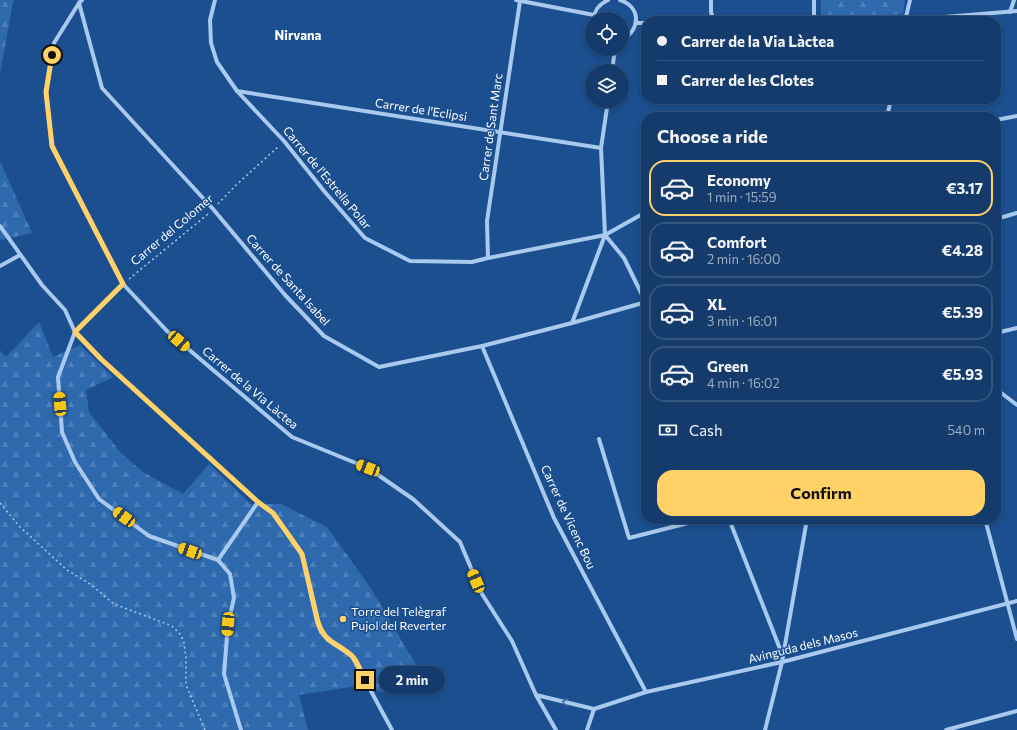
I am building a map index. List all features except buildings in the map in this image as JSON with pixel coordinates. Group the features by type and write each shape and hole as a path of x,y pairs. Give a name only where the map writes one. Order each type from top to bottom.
{"street":[{"name":"Carrer de l'Estrella Polar","path":"215,0 210,20 211,43 217,62 237,91 284,141 324,191 365,238 410,261 472,262 605,235 641,215"},
{"path":"518,0 585,15"},
{"name":"Carrer de Sant Marc","path":"488,258 487,221 518,0"},
{"path":"596,12 597,8 602,3 608,0"},
{"path":"620,0 628,3 636,14 636,23 629,35"},
{"path":"711,0 712,16"},
{"path":"814,0 814,16"},
{"path":"906,16 910,0"},
{"path":"1010,12 1014,0"},
{"name":"Carrer de Santa Isabel","path":"80,1 102,88 213,209 285,295 324,336 379,367 482,346 572,323 641,303"},
{"name":"Carrer de la Via Làctea","path":"80,1 54,43 46,92 52,146 123,284 166,331 292,437 368,468 413,499 460,542 482,594 512,641 536,695 556,730"},
{"path":"958,16 1017,11"},
{"path":"636,23 641,23"},
{"name":"Carrer de l'Eclipsi","path":"237,91 601,148"},
{"path":"572,323 605,235 601,148 607,108"},
{"path":"1001,119 1017,116"},
{"path":"1001,217 1017,214"},
{"path":"0,226 42,285 65,310 75,332 101,359 258,502 273,513 302,554 321,632 328,640 352,656 392,730"},
{"path":"605,235 624,258 641,294"},
{"path":"0,266 20,255"},
{"path":"123,284 75,332 58,376 62,432 75,462 99,499 149,536 218,560 230,574 234,598 228,624 224,674 241,730"},
{"path":"1001,332 1017,328"},
{"name":"Carrer de Vicenc Bou","path":"482,346 554,518 646,692"},
{"path":"1001,393 1017,405"},
{"path":"598,439 629,538 684,524"},
{"path":"218,560 258,502"},
{"path":"731,524 783,656"},
{"path":"766,730 782,662 806,524"},
{"path":"986,524 1017,639"},
{"name":"Avinguda dels Masos","path":"594,709 646,692 782,662 1017,601"},
{"path":"536,695 594,709 587,730"},
{"path":"946,730 1017,711"}],"path":[{"name":"Carrer del Colomer","path":"123,284 213,209 235,186 284,141"},
{"path":"0,503 20,527 67,570 90,584 114,604 172,626 181,635 184,643 186,658 186,685 205,730"}],"green space":[{"path":"0,0 15,0 13,2 0,74"},
{"path":"821,0 905,0 903,14 880,16 821,16"},
{"path":"0,161 32,233 0,240"},
{"path":"39,322 53,357 80,345 113,377 86,390 89,412 120,452 143,472 183,494 209,464 251,504 281,504 327,527 370,587 422,675 386,693 357,686 299,695 308,730 0,730 0,350 6,357"}],"place":[{"name":"Torre del Telègraf Pujol del Reverter","path":"343,619"}],"district":[{"name":"Nirvana","path":"298,35"}],"route":[{"path":"52,55 46,92 52,146 123,284 75,332 101,359 258,502 273,513 302,554 321,632 328,640 352,656 365,680"}]}
